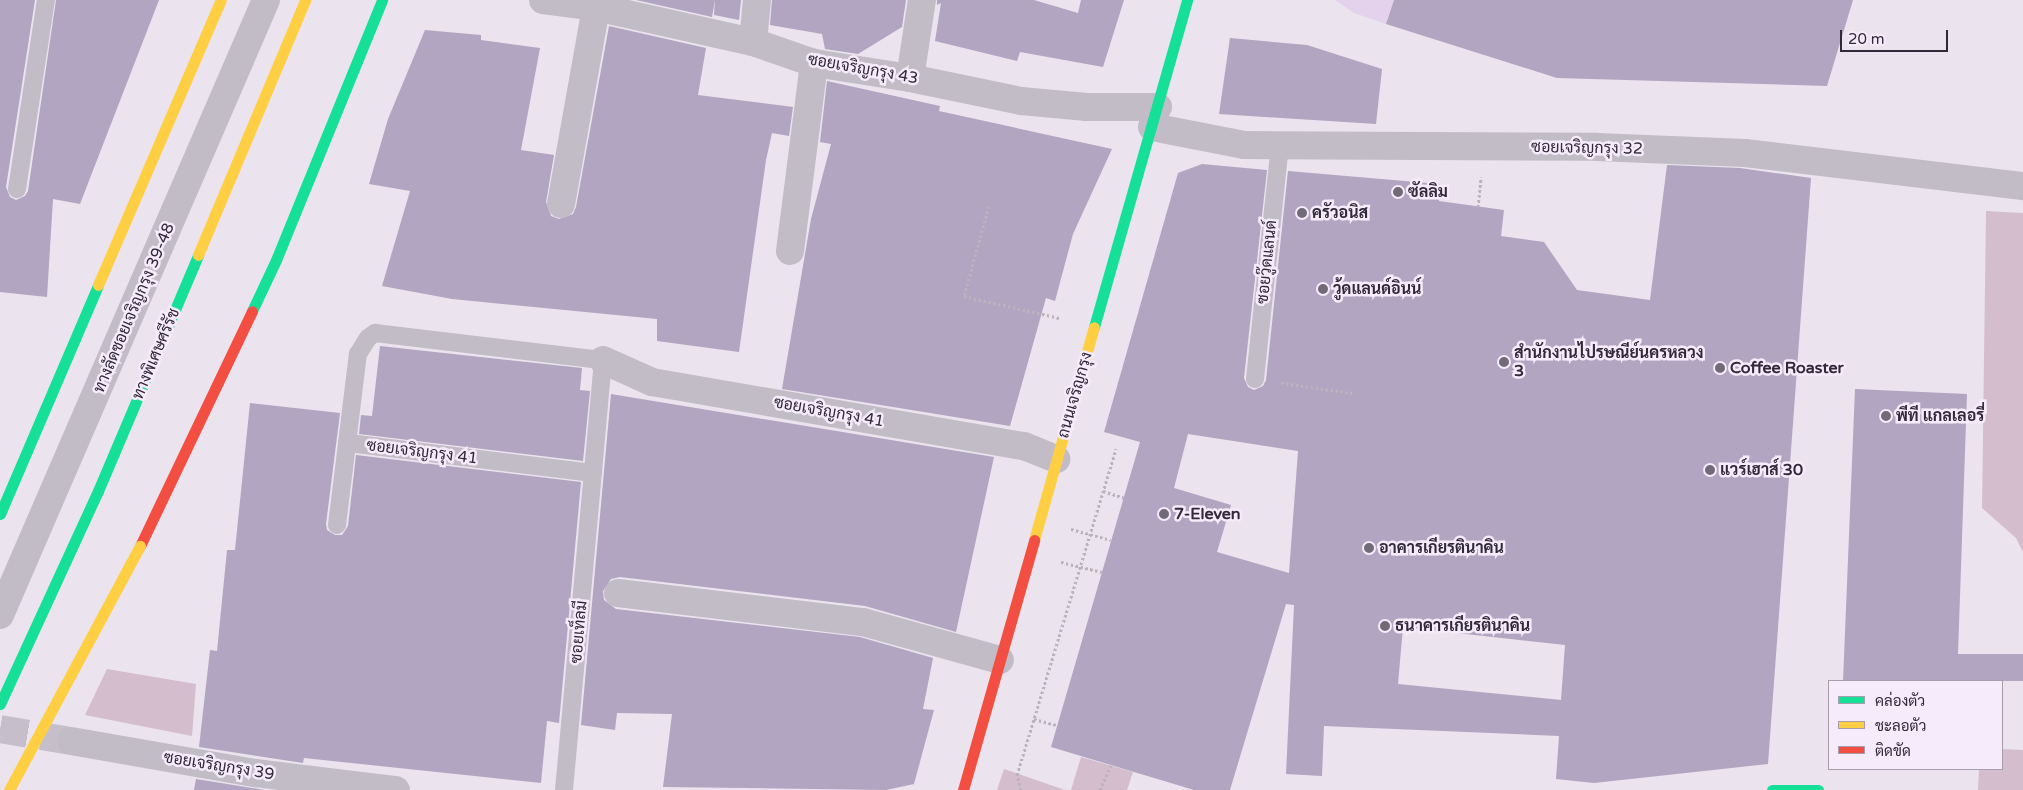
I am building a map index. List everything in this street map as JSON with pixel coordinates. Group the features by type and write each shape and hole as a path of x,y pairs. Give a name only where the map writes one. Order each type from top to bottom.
{"main road":[{"path":"0,514 221,0"},
{"name":"ทางพิเศษศรีรัช","path":"0,704 98,491 304,0"},
{"path":"10,790 140,546 205,413 276,260 382,0"},
{"name":"ถนนเจริญกรุง","path":"962,790 1187,0"},
{"path":"1772,790 1818,790"}],"street":[{"name":"ทางลัดซอยเจริญกรุง 39-48","path":"0,615 266,0"},
{"name":"ซอยเจริญกรุง 43","path":"543,0 596,7 753,42 814,63 910,78 1021,101 1087,107 1155,117"},
{"path":"753,42 757,0"},
{"path":"910,78 922,0"},
{"path":"561,204 596,7"},
{"path":"790,251 814,63"},
{"name":"ซอยเจริญกรุง 32","path":"1155,117 1244,145 1597,147 1745,153 2023,186"},
{"name":"ซอยเจริญกรุง 41","path":"603,360 652,382 1024,446 1057,459"},
{"path":"618,593 863,622 1000,660"},
{"name":"ซอยเจริญกรุง 39","path":"71,741 255,773 396,790"}],"lane":[{"path":"17,188 46,0"},
{"name":"ซอยวู๊ดแลนด์","path":"1255,379 1280,145"},
{"name":"ซอยเจริญกรุง 41","path":"336,525 358,354 364,342 375,333 603,360"},
{"path":"593,474 603,360"},
{"name":"ซอยเจริญกรุง 41","path":"347,443 593,474"},
{"name":"ซอยเท็ลมี","path":"564,790 593,474"}],"path":[{"path":"1478,206 1482,175"},
{"path":"989,206 964,296 1059,318"},
{"path":"1255,379 1352,393"},
{"path":"1021,790 1017,775 1116,449"},
{"path":"1103,491 1124,498"},
{"path":"1068,528 1111,540"},
{"path":"1058,561 1102,572"},
{"path":"1034,719 1057,725"},
{"path":"1100,790 1111,765"}],"shaded area":[{"path":"1335,0 1394,0 1386,24 1354,13"},
{"path":"1986,211 2023,213 2023,552 2016,538 1982,508"},
{"path":"107,669 196,684 192,736 85,715"},
{"path":"2003,749 2023,750 2023,790 1978,790 1979,770 2003,770"},
{"path":"1081,757 1133,772 1127,790 1071,790"},
{"path":"1004,769 1039,781 1065,790 997,790"}],"building":[{"path":"0,0 35,0 6,187 10,197 16,200 25,196 28,191 56,0 159,0 80,204 53,199 47,297 0,292"},
{"path":"636,0 715,0 712,17"},
{"path":"715,0 741,0 739,20 714,15"},
{"path":"772,0 906,0 902,27 858,54 825,49 822,34 770,25"},
{"path":"937,0 1034,0 1078,13 1081,0 1124,0 1103,67 1020,52 1017,61 935,41 941,3 937,5"},
{"path":"1394,0 1853,0 1827,86 1557,78 1386,24"},
{"path":"609,26 706,48 698,95 793,107 789,136 772,133 766,160 739,352 657,341 657,319 452,299 382,286 410,191 369,184 388,119 425,30 481,35 481,40 540,48 521,150 554,155 546,202 551,216 559,219 573,214 576,207"},
{"path":"1230,38 1307,45 1382,69 1376,124 1219,114"},
{"path":"827,81 940,106 939,111 1112,149 1073,234 1055,301 1046,298 1010,426 782,389 811,219 831,144 820,142"},
{"path":"1202,164 1267,170 1244,378 1248,387 1254,390 1263,386 1266,380 1288,171 1440,184 1439,201 1504,210 1501,236 1544,242 1577,290 1650,300 1667,165 1740,168 1811,178 1768,764 1594,783 1556,779 1559,736 1324,726 1322,776 1286,774 1294,605 1286,604 1230,790 1194,790 1051,747 1140,442 1104,432 1178,173","holes":["1188,434 1298,451 1289,573 1217,552 1231,505 1174,488","1403,627 1565,645 1561,700 1398,684"]},
{"path":"380,346 582,368 580,390 590,391 583,461 359,434 361,415 372,416"},
{"path":"1855,389 1967,394 1958,654 2023,654 2023,681 1843,680"},
{"path":"611,394 994,457 956,632 865,606 620,577 611,579 603,591 604,600 616,609 860,637 933,658 923,709 934,710 914,784 886,790 663,787 672,714 617,713 615,730 581,725"},
{"path":"250,403 340,413 326,524 327,530 335,535 342,535 348,526 356,455 581,482 559,723 547,721 541,783 304,758 303,763 199,747 210,650 217,651 227,550 235,550"},
{"path":"196,779 252,788 265,790 194,790"}],"tunnel":[{"path":"0,729 71,741"}],"traffic: fast":[{"path":"252,311 276,260 382,0"},
{"path":"1094,327 1187,0"},
{"path":"0,704 98,491 198,255"},
{"path":"0,514 98,285"},
{"path":"1772,790 1818,790"}],"traffic: slow":[{"path":"98,285 221,0"},
{"path":"198,255 305,0"},
{"path":"1034,540 1094,327"},
{"path":"9,790 140,546"}],"traffic: jam":[{"path":"140,546 252,311"},
{"path":"963,790 1034,540"}],"place":[{"name":"ซัลลิม","path":"1398,192"},
{"name":"ครัวอนิส","path":"1302,213"},
{"name":"วู้ดแลนด์อินน์","path":"1323,289"},
{"name":"สำนักงานไปรษณีย์นครหลวง 3","path":"1504,362"},
{"name":"Coffee Roaster","path":"1720,368"},
{"name":"พีที แกลเลอรี่","path":"1886,416"},
{"name":"แวร์เฮาส์ 30","path":"1710,470"},
{"name":"7-Eleven","path":"1164,514"},
{"name":"อาคารเกียรตินาคิน","path":"1369,548"},
{"name":"ธนาคารเกียรตินาคิน","path":"1385,626"}]}
